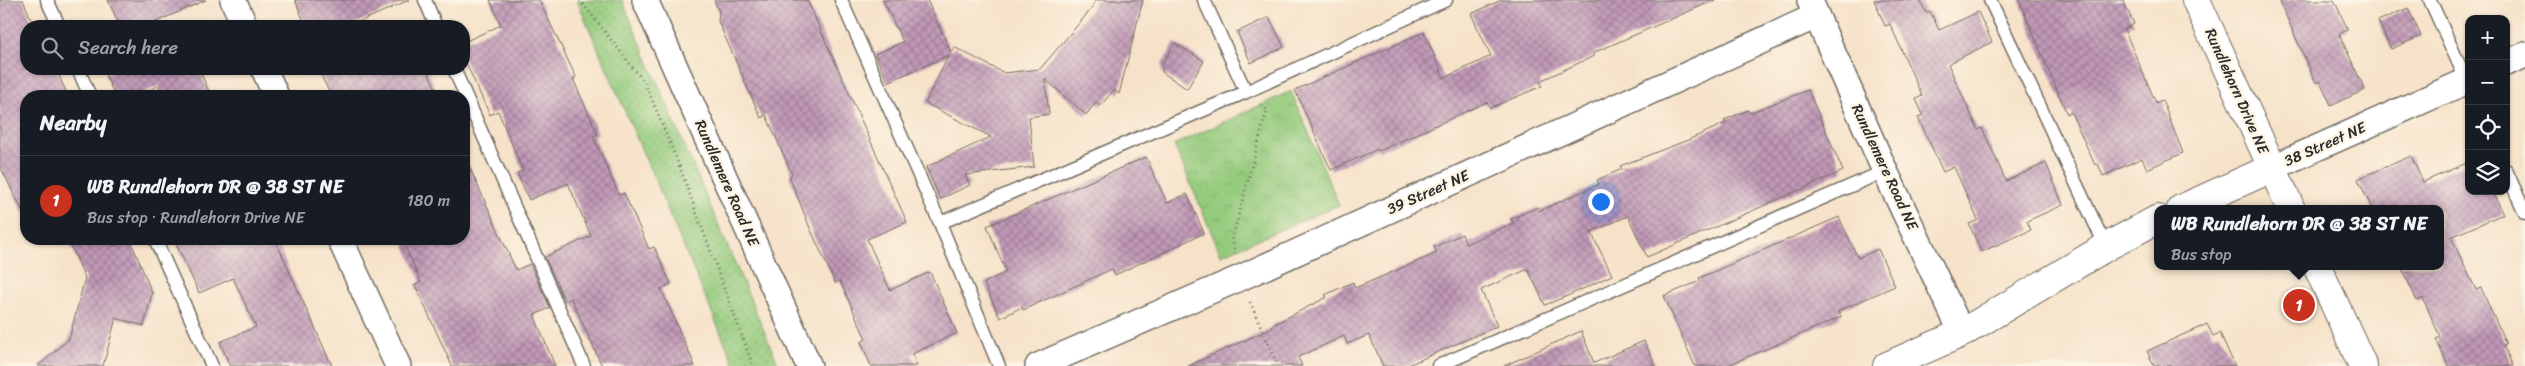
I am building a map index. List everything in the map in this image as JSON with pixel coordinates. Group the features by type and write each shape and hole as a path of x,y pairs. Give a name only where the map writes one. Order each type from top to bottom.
{"street":[{"path":"233,0 241,20"},
{"name":"Rundlemere Road NE","path":"645,0 809,366"},
{"name":"Rundlehorn Drive NE","path":"2196,0 2289,205"},
{"name":"Rundlemere Road NE","path":"1813,8 1885,171 1962,332"},
{"name":"39 Street NE","path":"1038,366 1240,278 1813,8"},
{"path":"2510,61 2525,55"},
{"path":"267,75 273,90"},
{"name":"38 Street NE","path":"2190,205 2465,83"},
{"path":"1887,366 1962,332 2106,247 2154,221"},
{"path":"343,245 398,366"},
{"path":"2319,270 2363,366"}],"lane":[{"path":"47,0 56,20"},
{"path":"424,0 433,20"},
{"path":"841,0 940,223 999,366"},
{"path":"1204,0 1246,92"},
{"path":"940,223 1246,92 1446,0"},
{"path":"1990,0 2106,247"},
{"path":"2430,0 2465,76"},
{"path":"81,75 87,90"},
{"path":"457,75 463,90"},
{"path":"470,106 584,366"},
{"path":"1438,366 1885,171"},
{"path":"2510,179 2525,213"},
{"path":"158,245 212,366"}],"path":[{"path":"580,0 645,83 677,160 752,366"},
{"path":"1246,92 1267,110 1232,239 1240,278 1278,366"}],"green space":[{"path":"577,0 622,0 779,366 735,366"},
{"path":"1291,91 1339,205 1221,255 1174,145"}],"building":[{"path":"0,0 23,0 31,20 20,20 20,75 59,75 65,90 20,90 20,206 0,166"},
{"path":"108,0 206,0 161,20 117,20"},
{"path":"295,0 409,0 364,20 303,20"},
{"path":"490,0 539,0 576,77 573,79 598,134 593,136 619,195 624,193 649,249 654,247 671,284 661,289 695,366 602,366 571,298 565,301 545,257 591,236 568,183 529,200 517,173 523,171 498,111 490,115 470,72 470,39 501,25"},
{"path":"714,0 807,0 907,222 867,239 890,290 930,272 957,333 912,354 917,366 871,366 861,342 866,339 840,281 835,283 810,228 789,176 792,174 766,115 761,118 718,21 719,12"},
{"path":"883,0 927,0 951,52 954,47 1004,73 1040,69 1093,7 1095,0 1143,0 1119,94 1114,90 1100,106 1096,102 1086,115 1045,79 1049,114 1029,117 1034,167 965,175 970,185 940,199 926,167 991,137 925,103 949,55 888,82 875,54 903,42"},
{"path":"1501,0 1715,0 1593,53 1594,56 1540,81 1542,86 1490,108 1487,102 1379,151 1378,149 1331,170 1295,90 1424,32 1444,78 1491,56 1471,14"},
{"path":"1874,0 1920,0 1926,13 1930,11 1939,30 1978,12 1992,42 1948,64 1978,130 1982,128 2006,181 2046,163 2063,205 2027,221 2031,230 1981,252 1969,224 1978,220 1954,167 1943,172 1918,117 1923,115 1916,99 1922,96 1890,24 1885,26"},
{"path":"2019,0 2123,0 2134,24 2124,29 2156,103 2162,100 2183,153 2147,169 2142,158 2103,176 2098,164 2095,165 2071,112 2067,114"},
{"path":"2279,0 2334,0 2348,30 2339,34 2365,90 2331,105 2320,81 2316,83"},
{"path":"2408,8 2421,36 2391,49 2378,21"},
{"path":"1269,17 1284,47 1251,63 1237,32"},
{"path":"1175,43 1204,61 1187,89 1162,72 1162,64"},
{"path":"105,75 202,75 208,90 160,90 158,86 149,90 112,90"},
{"path":"321,75 430,75 436,90 328,90"},
{"path":"1808,90 1843,171 1647,257 1628,216 1591,232 1612,275 1572,294 1545,305 1528,269 1481,290 1497,326 1406,366 1383,366 1369,335 1347,344 1344,336 1298,357 1302,366 1188,366 1272,328 1271,326 1327,297 1325,295 1353,282 1355,288 1437,253 1434,247 1462,234 1466,244 1513,223 1511,219 1538,207 1539,211 1599,184 1597,180 1622,169 1620,166 1688,140 1726,123 1724,120 1748,110 1749,113"},
{"path":"2411,156 2423,182 2465,164 2465,195 2495,195 2503,214 2451,237 2476,290 2481,288 2506,344 2503,345 2513,366 2448,366 2436,339 2440,337 2423,298 2417,301 2403,270 2444,270 2444,205 2370,205 2358,179"},
{"path":"1146,157 1167,203 1187,194 1204,233 1115,275 1112,269 1023,310 1022,307 1000,318 984,283 1006,272 987,226"},
{"path":"470,168 516,270 530,264 550,308 534,315 555,366 452,366 415,285 421,282 405,245 470,245"},
{"path":"1839,217 1858,258 1878,249 1895,286 1838,311 1841,317 1726,366 1695,366 1664,296 1700,281 1699,278"},
{"path":"71,245 132,245 152,293 144,326 116,318 103,366 38,366 69,339 85,278"},
{"path":"177,245 278,245 332,366 230,366 220,342 256,327 233,278 199,293"},
{"path":"2207,324 2213,336 2220,333 2235,366 2154,366 2147,351"},
{"path":"1581,331 1594,363 1644,341 1656,366 1504,366"}],"place":[{"name":"WB Rundlehorn DR @ 38 ST NE","path":"2299,305"}]}
